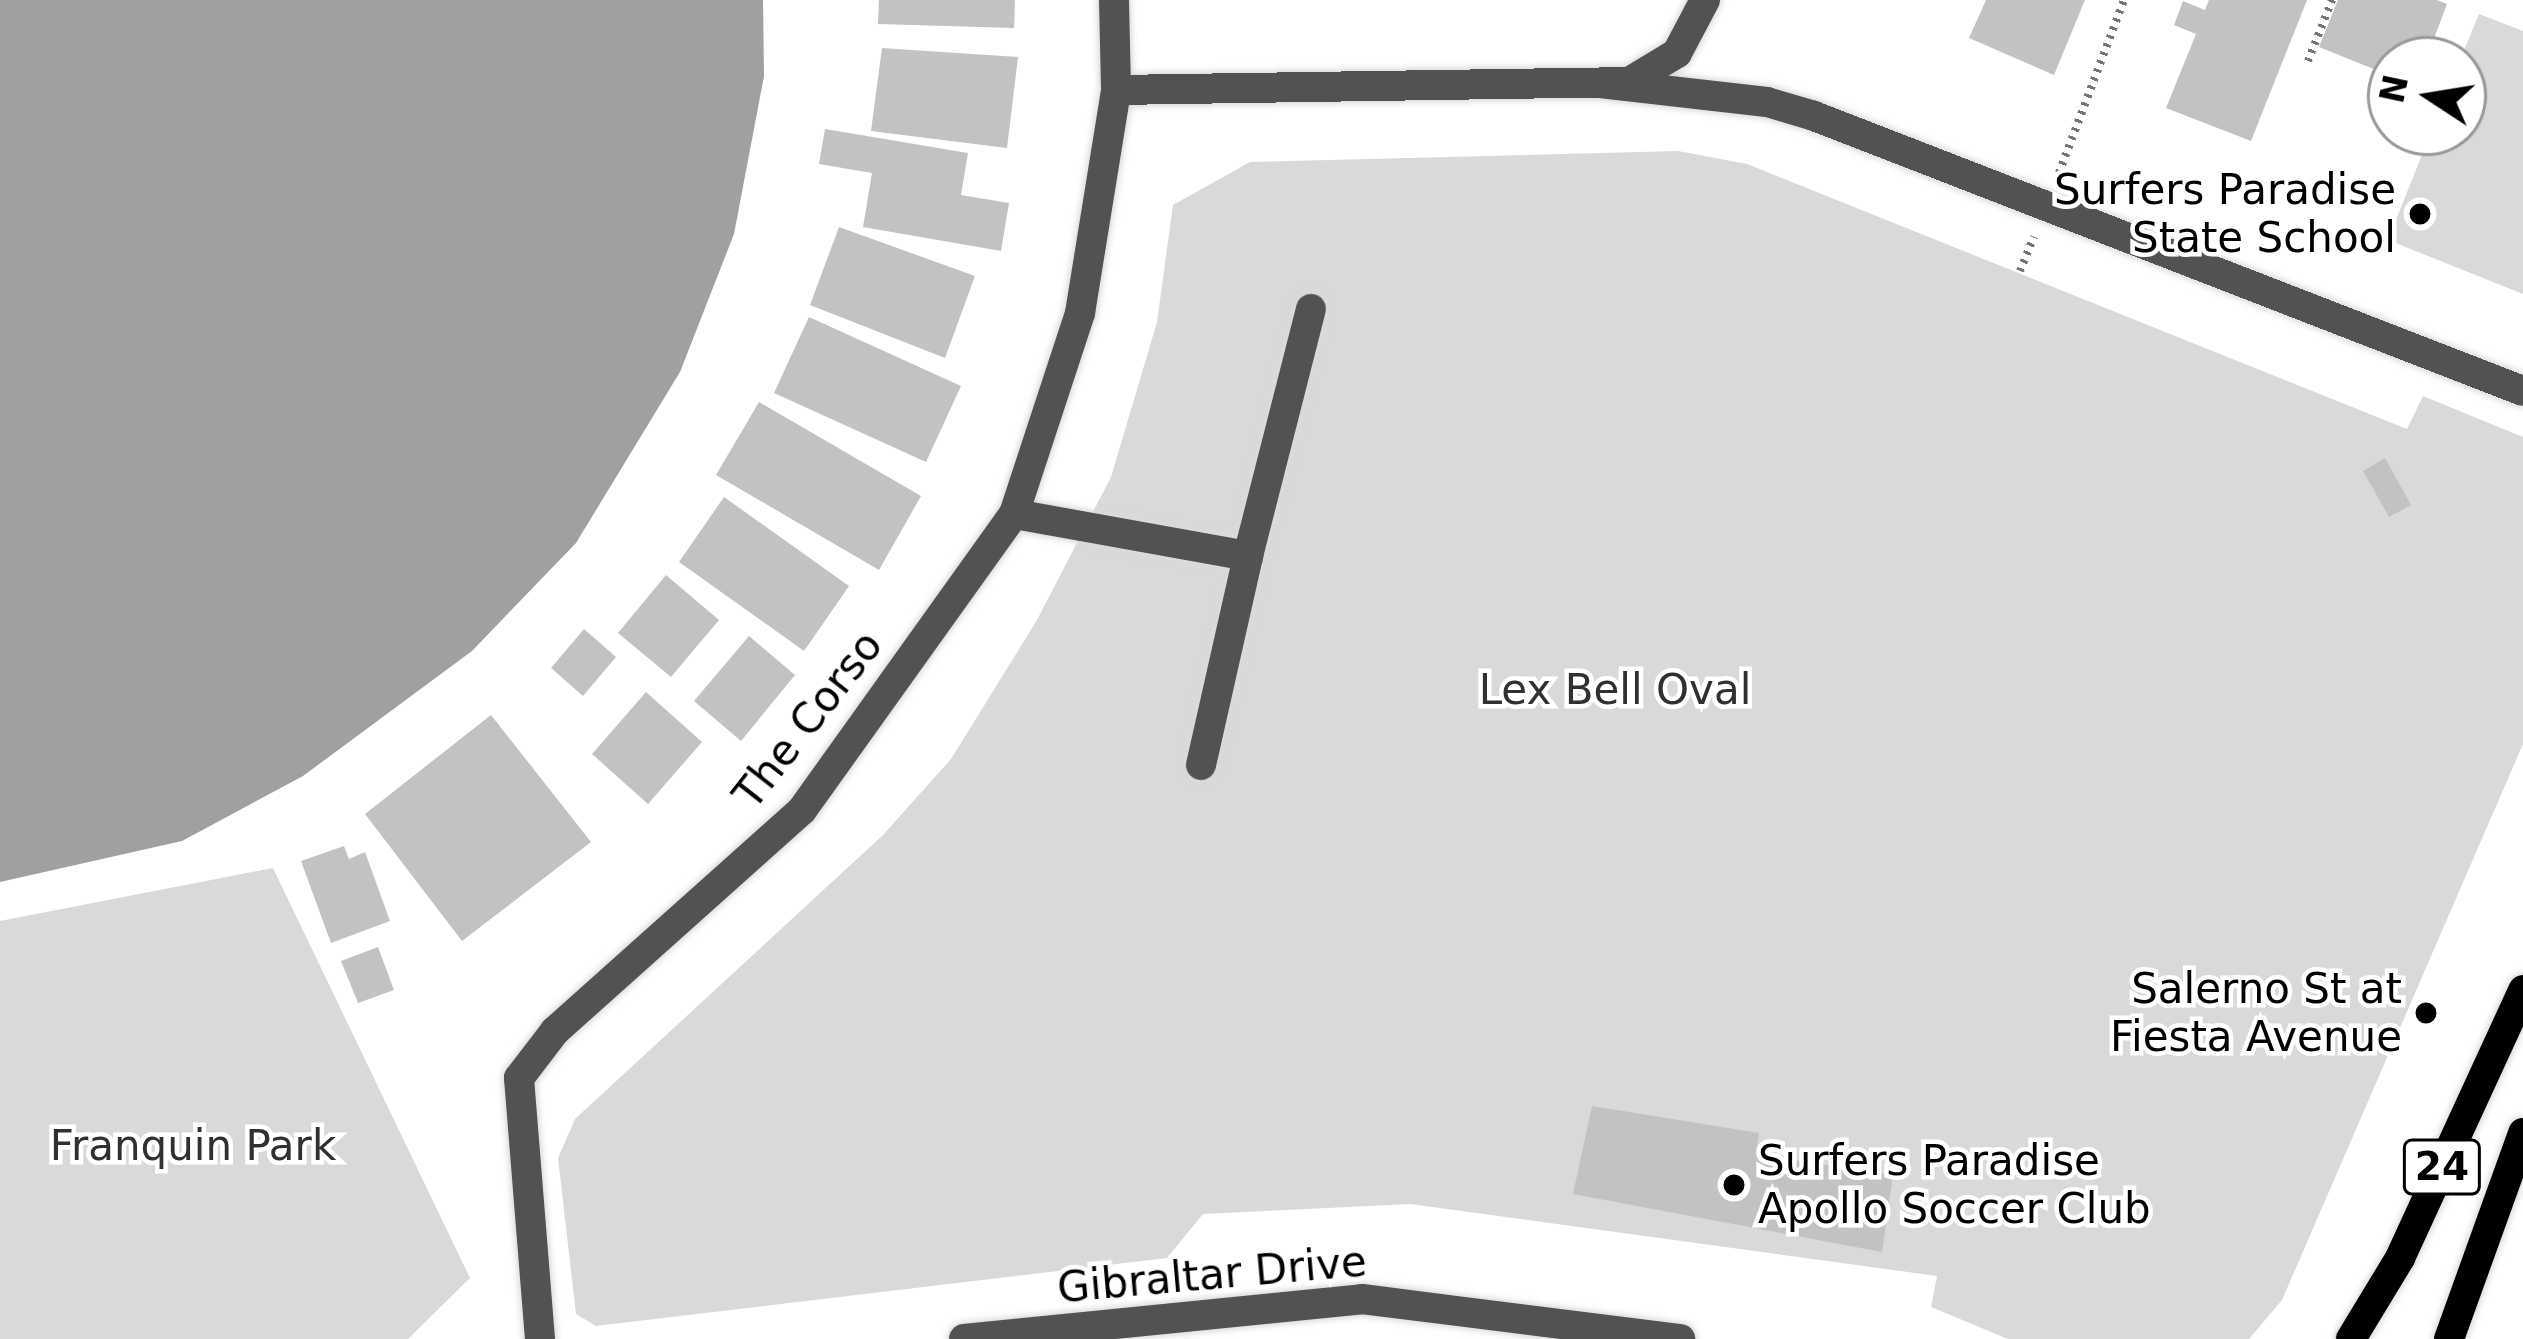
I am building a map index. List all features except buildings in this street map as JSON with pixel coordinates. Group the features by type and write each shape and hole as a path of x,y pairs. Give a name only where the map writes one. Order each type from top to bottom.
{"main road":[{"name":"24","path":"2351,1339 2400,1258 2523,990"},
{"name":"24","path":"2449,1339 2523,1133"}],"street":[{"name":"The Corso","path":"540,1339 519,1078 555,1031 802,810 1015,514 1080,313 1116,90 1114,0"},
{"path":"1600,83 1658,70 1692,32 1705,0"},
{"path":"1116,90 1600,83 1768,102 2523,391"},
{"path":"1201,765 1311,309"},
{"path":"1015,514 1248,556"},
{"name":"Gibraltar Drive","path":"964,1339 1362,1299 1680,1339"}],"path":[{"path":"2020,271 2124,0"},
{"path":"2308,61 2332,0"}],"green space":[{"path":"2479,14 2523,31 2523,294 2388,240 2421,156 2487,156 2487,36 2470,36"},
{"name":"Lex Bell Oval","path":"1678,151 1747,164 2407,429 2423,396 2523,437 2523,744 2282,1300 2249,1339 2008,1339 1931,1307 1937,1276 1410,1204 1203,1214 1167,1258 596,1326 576,1314 558,1158 575,1119 883,835 951,759 1037,620 1111,477 1157,322 1173,205 1250,162"},
{"name":"Franquin Park","path":"273,868 470,1278 408,1339 0,1339 0,921"}],"shaded area":[{"path":"0,0 763,0 764,76 734,234 680,372 576,543 472,651 303,776 182,841 0,882"}],"place":[{"name":"Surfers Paradise State School","path":"2420,214"},
{"name":"Salerno St at Fiesta Avenue","path":"2426,1013"},
{"name":"Surfers Paradise Apollo Soccer Club","path":"1734,1185"}]}
